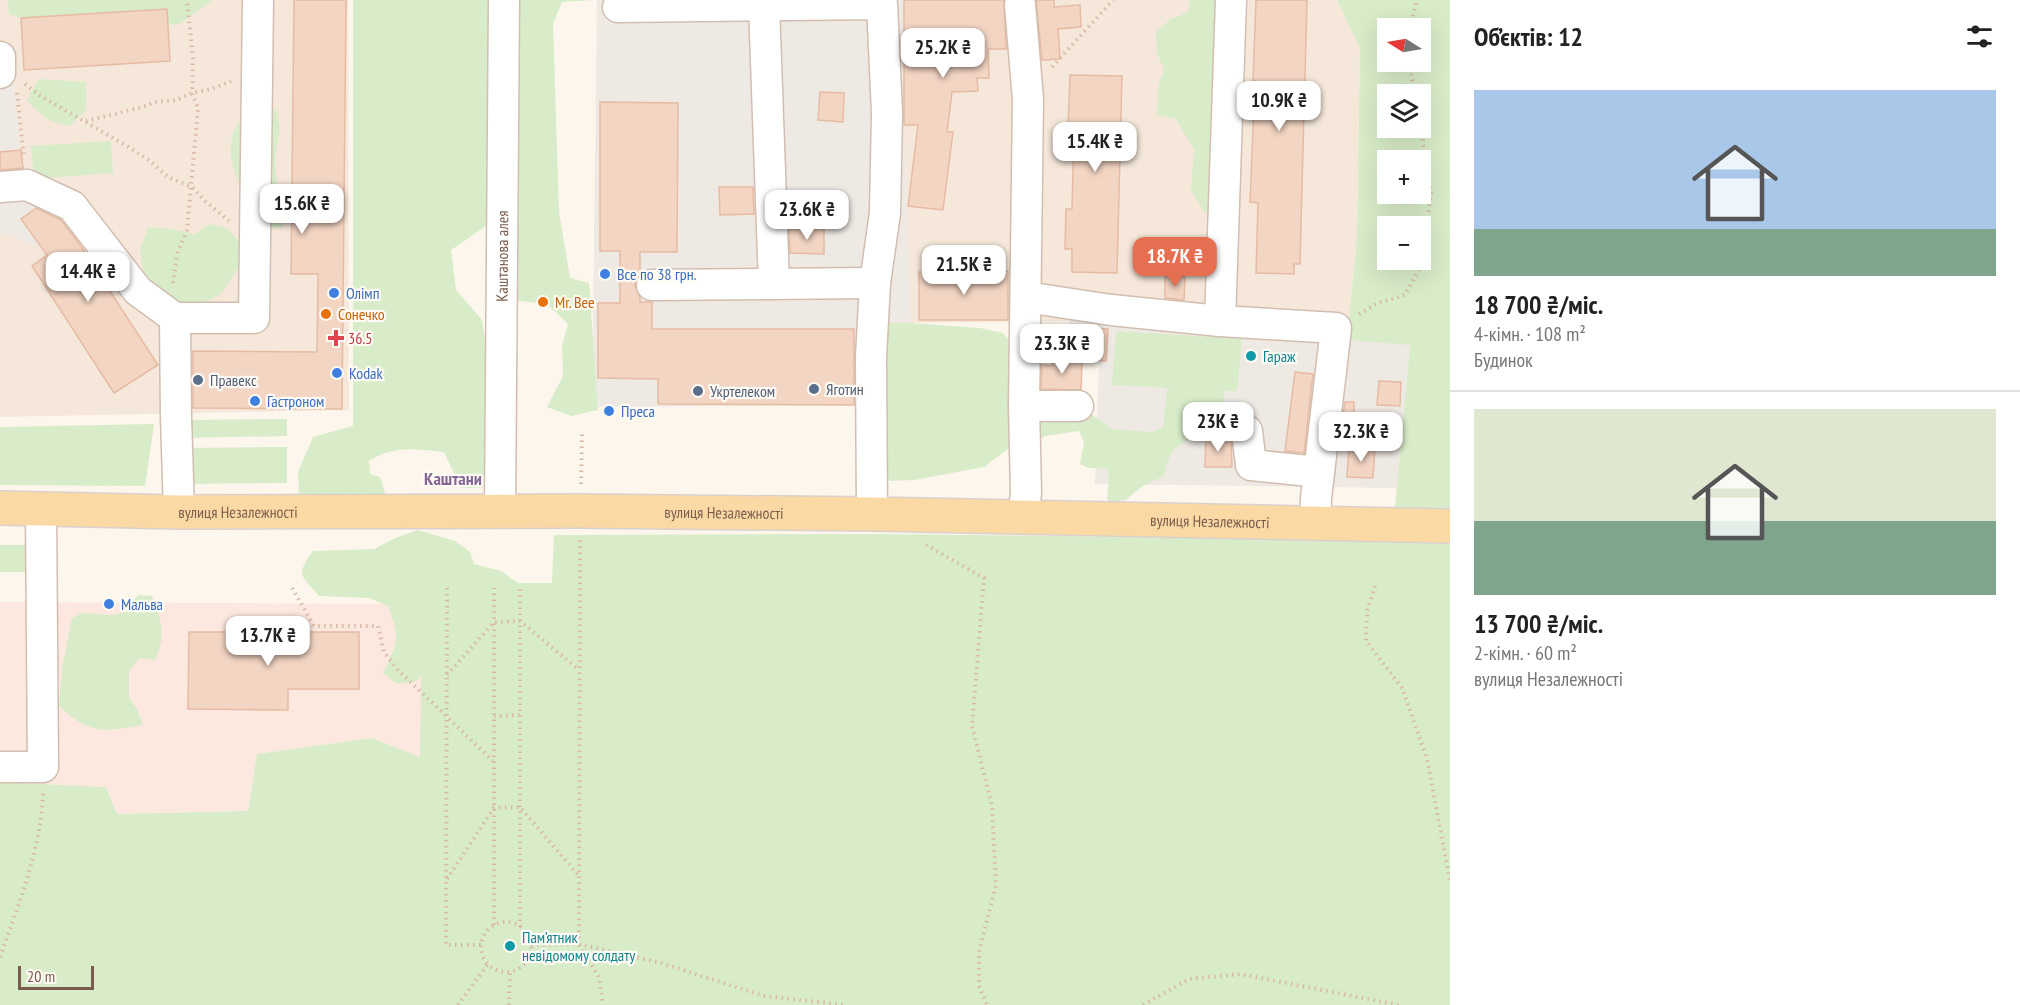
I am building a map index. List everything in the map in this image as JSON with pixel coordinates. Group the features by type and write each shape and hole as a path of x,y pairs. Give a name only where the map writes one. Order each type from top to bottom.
{"main road":[{"name":"вулиця Незалежності","path":"0,508 179,512 294,510 872,514 1450,526"}],"street":[{"path":"13,186 72,206 138,291 175,318 254,318 258,0"},
{"name":"Каштанова алея","path":"500,511 504,0"},
{"path":"1220,321 1231,0"},
{"path":"618,7 882,4 887,113 885,213 875,283 871,357 872,514"},
{"path":"764,5 774,284"},
{"path":"1020,5 1028,99 1024,406 1026,494 1023,517"},
{"path":"652,285 875,283"},
{"path":"1026,297 1111,310 1220,321 1336,328 1315,523"},
{"path":"175,318 179,512"},
{"path":"1024,406 1078,406"},
{"path":"1247,431 1251,465 1319,472"},
{"path":"0,767 44,767 41,509"}],"path":[{"path":"175,318 172,289 177,254 187,230 198,108 192,93 193,58 187,0"},
{"path":"1028,99 1057,61 1113,0"},
{"path":"1412,18 1417,0"},
{"path":"4,71 39,95 127,146 168,177 192,187 255,246"},
{"path":"4,71 13,186"},
{"path":"85,121 155,102 177,100 192,93 257,74"},
{"path":"1336,328 1378,303 1405,295 1422,264 1431,194 1422,138"},
{"path":"582,434 579,944 599,977 603,1005"},
{"path":"923,543 984,578 972,726 992,806 996,885 979,952 979,986 987,1005"},
{"path":"1375,586 1368,611 1366,641 1402,688 1406,698 1427,759 1450,881"},
{"path":"292,588 314,626 378,626 384,651 398,670 494,761"},
{"path":"447,588 446,945 481,945"},
{"path":"494,588 494,925"},
{"path":"520,588 520,927"},
{"path":"446,676 494,622 520,621 579,670"},
{"path":"494,716 520,716"},
{"path":"0,957 31,868 42,810 44,767"},
{"path":"520,807 579,876"},
{"path":"494,808 520,807"},
{"path":"446,879 494,808"},
{"path":"506,922 520,927 529,937 531,945 528,960 520,968 510,972 496,970 488,964 481,945 485,934 494,925 506,922"},
{"path":"531,945 579,944 661,963 764,996 846,1005"},
{"path":"458,1005 488,964"},
{"path":"509,1005 510,972"},
{"path":"1143,1005 1190,979 1240,974 1399,1005"}],"shaded area":[{"path":"0,0 348,0 349,410 0,417 0,233 7,234 24,191 13,81 0,78"},
{"path":"597,0 904,0 904,125 911,323 886,323 884,405 592,407"},
{"path":"904,0 1337,0 1360,48 1357,236 1347,340 1069,321 911,323 904,125"},
{"path":"0,78 13,81 24,191 69,211 71,231 46,250 0,233"},
{"path":"1069,321 1410,344 1397,488 1095,484 1099,362 1067,363"},
{"path":"0,602 424,604 421,758 372,738 257,754 248,811 117,814 106,787 0,782"}],"green space":[{"path":"8,0 213,0 178,25 167,24 166,9 21,18 9,14"},
{"path":"353,0 595,0 562,2 553,24 559,212 570,278 589,283 598,410 571,416 547,407 563,376 562,345 568,324 547,304 510,300 489,224 451,250 456,290 482,320 493,398 490,455 483,488 461,488 444,452 396,450 369,461 370,474 380,477 385,492 378,505 299,495 298,472 313,437 353,426"},
{"path":"1190,0 1241,0 1230,211 1205,213 1191,191 1194,149 1176,119 1157,115 1158,89 1164,68 1157,54 1156,32 1171,19 1188,12"},
{"path":"1337,0 1450,0 1450,1005 0,1005 0,782 106,787 117,814 248,811 257,754 372,738 420,757 421,675 417,681 397,684 383,673 396,640 395,626 388,606 369,598 319,596 302,575 304,566 313,551 374,549 418,530 455,541 470,552 474,564 501,571 518,583 552,583 554,535 880,534 1392,540 1410,345 1347,340 1357,236 1360,48"},
{"path":"38,79 86,82 86,110 70,126 48,120 27,101"},
{"path":"276,109 280,127 275,158 277,187 284,211 282,227 268,228 240,184 235,172 231,147 235,129 245,114"},
{"path":"111,141 113,173 34,179 31,146"},
{"path":"209,224 227,228 242,244 238,268 221,294 201,304 161,299 144,276 140,251 148,227 195,234"},
{"path":"886,323 980,328 1003,333 1015,348 1015,391 1088,412 1112,429 1152,432 1163,427 1167,390 1170,388 1112,385 1116,331 1242,339 1237,391 1221,391 1224,394 1224,414 1221,431 1215,434 1196,435 1174,449 1166,465 1164,477 1143,486 1126,500 1113,502 1107,500 1109,477 1107,469 1089,468 1080,464 1084,442 1079,431 1045,436 1034,443 1009,448 984,467 914,480 890,481 883,472"},
{"path":"287,419 287,436 182,438 182,420"},
{"path":"154,424 145,486 0,485 0,427"},
{"path":"287,447 287,483 183,484 183,448"},
{"path":"0,545 29,545 27,572 0,572"},
{"path":"138,595 152,596 162,635 155,660 139,658 129,671 129,698 136,707 143,725 107,730 89,727 59,706 62,668 72,618 82,613 111,615 126,612"}],"building":[{"path":"294,0 346,0 342,409 193,408 193,351 317,352 318,274 291,274"},
{"path":"904,0 1004,0 1006,49 988,49 989,78 977,78 978,91 952,92 947,132 953,132 943,210 908,206 918,125 904,125"},
{"path":"1036,0 1054,0 1054,7 1080,5 1081,27 1058,29 1060,59 1042,60"},
{"path":"1256,0 1307,0 1300,264 1294,264 1294,274 1256,273 1258,203 1250,202"},
{"path":"167,9 170,61 24,70 21,18"},
{"path":"1070,75 1122,76 1117,273 1072,272 1072,249 1065,249 1066,209 1072,209 1074,129 1068,129"},
{"path":"820,92 844,93 843,122 818,120"},
{"path":"600,102 678,103 677,252 640,252 640,273 635,285 640,302 652,302 652,329 854,329 854,405 658,404 658,379 598,378 598,303 620,303 620,251 600,251"},
{"path":"21,150 23,168 0,170 0,152"},
{"path":"719,187 753,187 754,214 720,215"},
{"path":"36,208 61,220 80,245 158,365 114,393 32,266 47,255 21,219"},
{"path":"789,229 824,229 824,254 790,253"},
{"path":"1008,271 1008,320 919,320 919,272"},
{"path":"1165,277 1185,277 1184,300 1165,298"},
{"path":"1071,327 1108,329 1106,361 1069,358"},
{"path":"1052,359 1082,360 1081,390 1041,389 1042,365 1052,366"},
{"path":"1295,372 1313,374 1304,453 1285,451"},
{"path":"1379,381 1401,382 1400,406 1377,405"},
{"path":"1345,402 1354,402 1354,423 1342,422"},
{"path":"1206,438 1231,439 1232,467 1205,467"},
{"path":"1349,447 1375,448 1373,478 1347,477"},
{"path":"189,632 359,632 359,689 288,689 288,710 188,709"}],"place":[{"name":"Все по 38 грн.","path":"605,274"},
{"name":"Олімп","path":"334,293"},
{"name":"Mr. Bee","path":"543,302"},
{"name":"Сонечко","path":"326,314"},
{"name":"36.5","path":"336,338"},
{"name":"Гараж","path":"1251,356"},
{"name":"Kodak","path":"337,373"},
{"name":"Правекс","path":"198,380"},
{"name":"Яготин","path":"814,389"},
{"name":"Укртелеком","path":"698,391"},
{"name":"Гастроном","path":"255,401"},
{"name":"Преса","path":"609,411"},
{"name":"Мальва","path":"109,604"},
{"name":"Пам’ятник невідомому солдату","path":"510,946"}],"district":[{"name":"Каштани","path":"453,479"}]}
